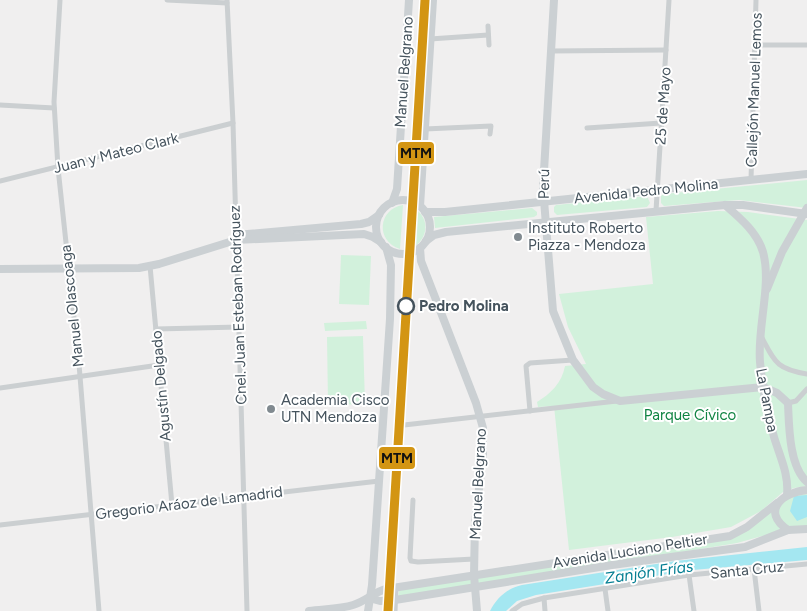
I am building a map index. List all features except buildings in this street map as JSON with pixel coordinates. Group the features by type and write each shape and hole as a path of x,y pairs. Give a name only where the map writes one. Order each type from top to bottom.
{"main road":[{"name":"Manuel Belgrano","path":"392,203 397,189 409,0"},
{"name":"Manuel Belgrano","path":"423,209 425,129 433,0"},
{"name":"Perú","path":"554,0 543,202 553,311 573,360 593,387 603,394 620,401"},
{"name":"Avenida Pedro Molina","path":"423,209 445,212 807,174"},
{"path":"236,237 364,234 374,236 384,245 392,251 402,254 420,248 426,241 430,228 429,221 423,209 405,200 392,203 384,208 377,229 384,245 391,265 390,319 372,585 368,611"},
{"name":"Avenida Pedro Molina","path":"426,241 438,233 725,205 743,205 807,214"},
{"name":"La Pampa","path":"725,205 748,227 763,252 766,274 760,333 760,361 763,388 787,477 787,496"},
{"name":"La Pampa","path":"763,303 775,267 790,236 807,208"},
{"path":"0,269 150,266 236,237 360,224 380,216"},
{"name":"Manuel Belgrano","path":"420,248 421,261 481,417 483,441 476,509 474,559 477,611"},
{"path":"620,401 763,388 778,393 788,403"},
{"name":"La Pampa","path":"788,403 789,430 795,462 802,477 807,482"},
{"name":"Avenida Luciano Peltier","path":"309,611 353,605 381,590 730,536 747,527 787,496 807,490"},
{"path":"777,503 776,517 779,522 788,530 805,530"},
{"name":"Avenida Luciano Peltier","path":"369,598 380,602 395,600 612,565 745,547 788,530"}],"street":[{"name":"Manuel Olascoaga","path":"60,0 54,108 58,168 80,376 99,611"},
{"path":"167,0 227,2"},
{"name":"25 de Mayo","path":"656,211 669,0"},
{"name":"Callejón Manuel Lemos","path":"751,180 756,0"},
{"name":"Cnel. Juan Esteban Rodríguez","path":"227,2 233,124 247,611"},
{"path":"488,26 489,46"},
{"path":"430,39 488,35"},
{"path":"755,45 807,45"},
{"path":"551,51 666,50"},
{"path":"0,105 54,108"},
{"path":"587,128 662,123"},
{"name":"Juan y Mateo Clark","path":"0,182 233,124"},
{"path":"425,129 491,126 490,134"},
{"name":"Agustín Delgado","path":"150,266 172,506"},
{"path":"156,329 239,326"},
{"path":"760,333 774,360 780,366 807,374"},
{"path":"530,411 526,366 530,363 573,360"},
{"path":"0,388 159,365"},
{"path":"788,403 796,401 807,389"},
{"path":"404,425 620,401"},
{"name":"Gregorio Aráoz de Lamadrid","path":"0,525 379,481"},
{"path":"413,500 411,561 474,559"},
{"name":"Santa Cruz","path":"512,611 522,604 544,598 689,575 807,564"},
{"path":"754,569 759,611"},
{"path":"689,575 694,611"},
{"path":"395,611 396,588"},
{"path":"605,589 608,611"},
{"path":"544,598 545,611"}],"green space":[{"path":"807,180 807,208 739,200 664,206 661,203 661,196 663,194"},
{"path":"647,196 650,203 647,207 557,215 554,212 556,205"},
{"path":"403,205 400,249 386,239 383,233 383,226 388,212"},
{"path":"414,208 423,218 425,229 421,240 412,248"},
{"path":"532,208 537,212 537,215 534,217 435,228 434,217"},
{"name":"Parque Cívico","path":"718,211 748,212 807,220 807,486 783,492 761,511 731,527 672,537 569,550 554,406 538,407 537,402 555,387 561,378 565,366 586,364 568,327 559,294 653,284 646,217"},
{"path":"341,255 371,256 369,305 339,304"},
{"path":"366,321 367,329 325,331 324,323"},
{"path":"363,336 365,404 328,405 327,337"},
{"path":"807,491 807,528 788,529 737,543 398,599 399,590 730,537 788,496"}],"water":[{"path":"807,495 807,517 797,521 790,511 794,496"},
{"name":"Zanjón Frías","path":"807,547 807,560 693,570 536,595 517,601 506,611 490,611 503,594 512,588 522,585 675,561"}],"transit line":[{"name":"MTM","path":"388,611 425,0"}],"place":[{"name":"Instituto Roberto Piazza - Mendoza","path":"518,237"},
{"name":"Pedro Molina","path":"406,306"},
{"name":"Academia Cisco UTN Mendoza","path":"271,409"}]}
